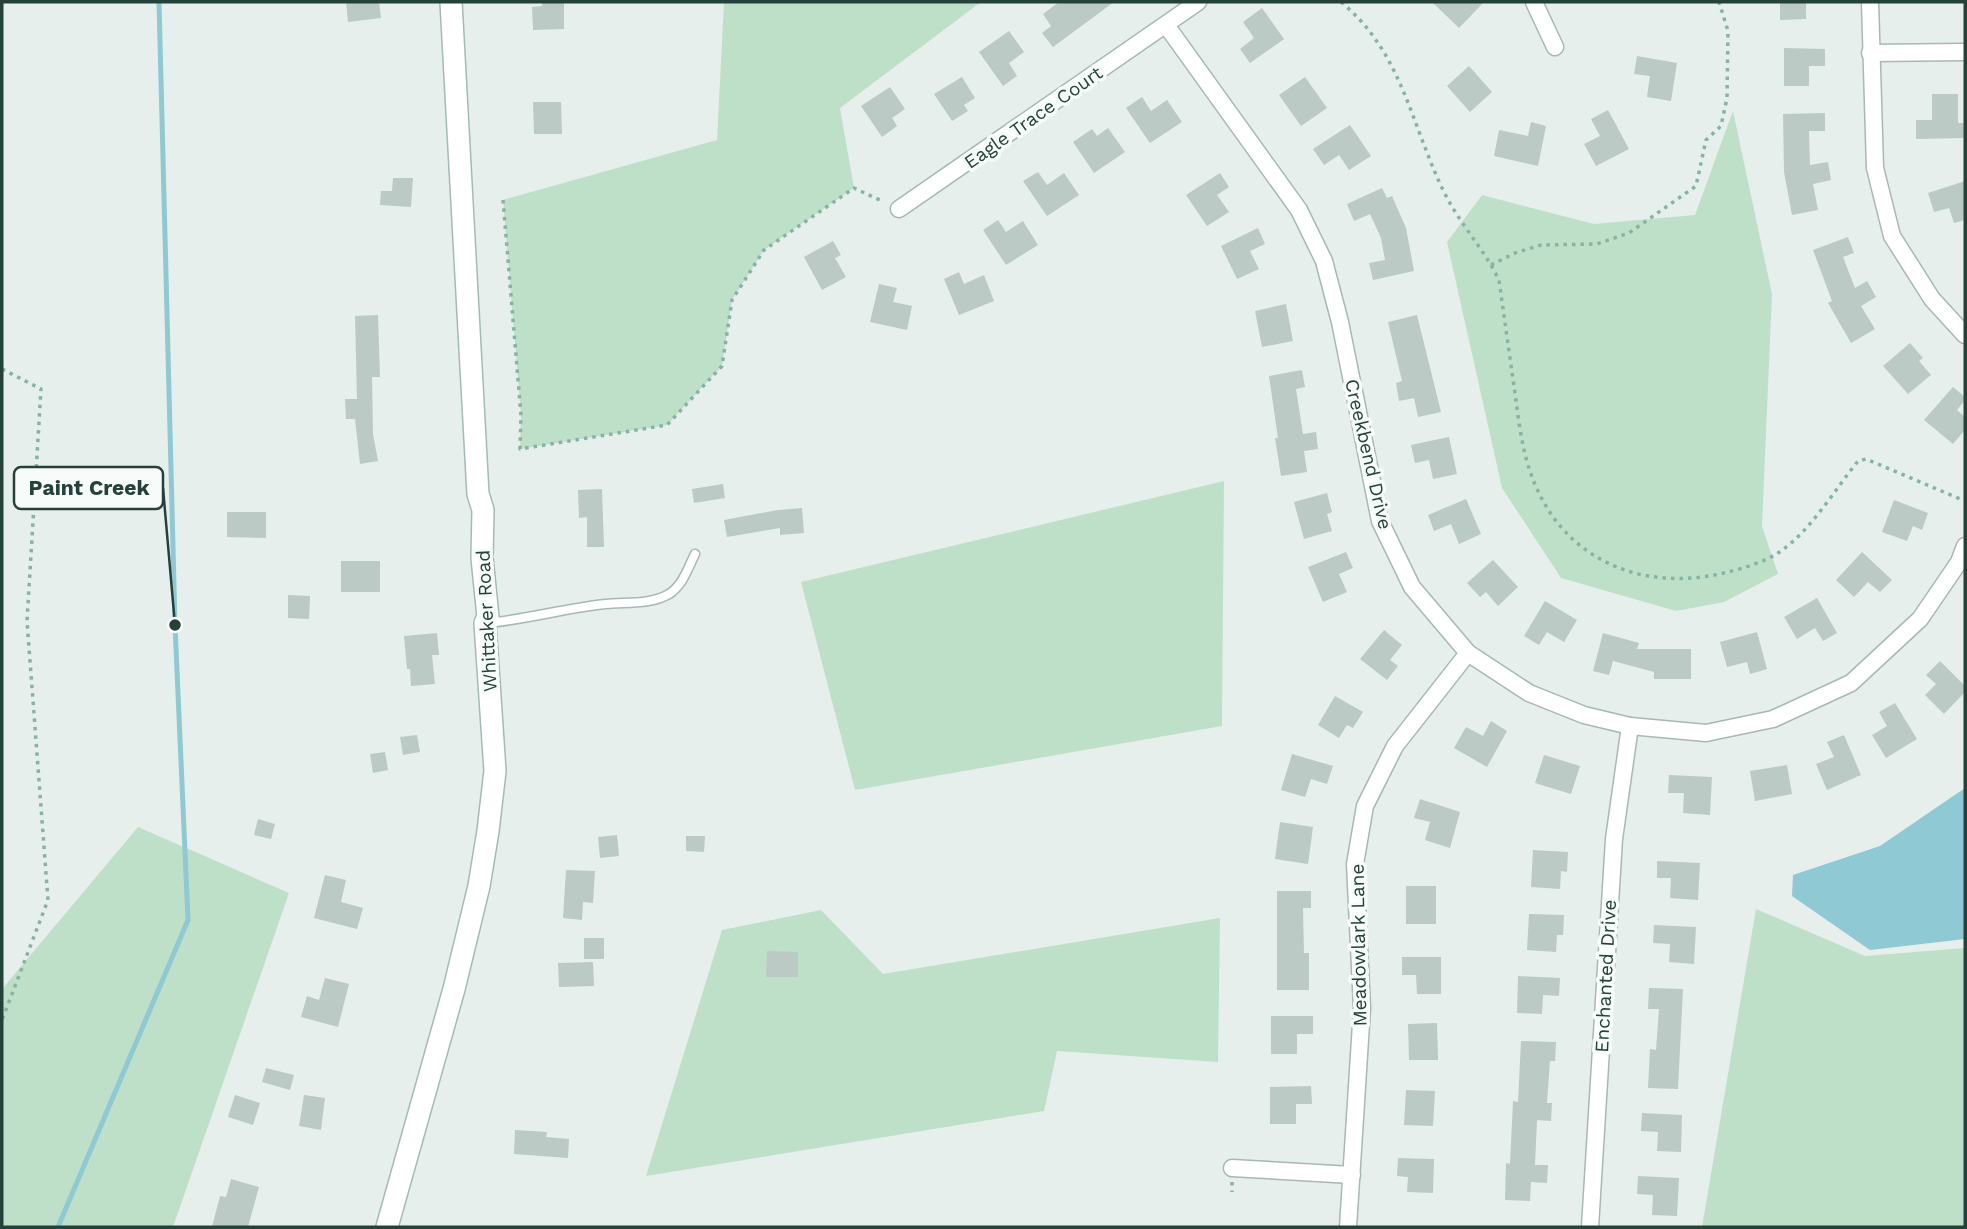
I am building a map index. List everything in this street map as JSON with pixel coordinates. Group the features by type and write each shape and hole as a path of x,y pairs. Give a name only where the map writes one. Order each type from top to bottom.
{"main road":[{"name":"Whittaker Road","path":"387,1227 454,989 479,886 495,772 485,623 488,617 482,558 483,510 478,480 451,2"}],"street":[{"name":"Eagle Trace Court","path":"899,209 1198,2"},
{"path":"1534,2 1555,47"},
{"path":"1870,2 1875,169 1892,236 1932,299 1965,335"},
{"name":"Creekbend Drive","path":"1167,25 1299,210 1324,261 1340,322 1380,522 1412,587 1468,653 1529,693 1584,715 1630,726 1706,733 1773,719 1852,684 1920,619 1959,562 1965,547"},
{"path":"1870,53 1965,52"},
{"name":"Meadowlark Lane","path":"1348,1227 1362,1008 1355,864 1365,806 1395,746 1468,653"},
{"name":"Enchanted Drive","path":"1590,1227 1614,839 1630,726"},
{"path":"1232,1168 1352,1175"}],"lane":[{"path":"485,623 660,598 672,592 683,579 695,554"}],"path":[{"path":"1341,2 1356,14 1380,43 1398,77 1445,195 1492,265 1499,281 1521,436 1531,476 1552,516 1576,544 1602,562 1667,579 1700,579 1744,568 1777,554 1800,534 1858,461 1866,459 1965,500"},
{"path":"1492,265 1541,244 1597,244 1629,233 1696,186 1706,140 1721,126 1727,98 1728,31 1719,2"},
{"path":"503,200 521,415 520,450 667,425 722,366 732,300 764,250 854,188 899,209"},
{"path":"2,369 41,389 27,621 48,900 2,1020"}],"green space":[{"path":"724,2 981,2 840,108 854,188 764,250 732,300 722,366 667,425 520,449 521,415 503,200 717,140"},
{"path":"1733,111 1772,294 1762,526 1778,574 1724,602 1676,611 1561,578 1502,488 1447,242 1482,195 1594,224 1695,215"},
{"path":"1224,481 1222,726 855,790 801,582"},
{"path":"138,827 289,893 173,1227 2,1227 2,989"},
{"path":"1756,909 1865,956 1965,948 1965,1227 1702,1227"},
{"path":"821,910 883,974 1220,918 1218,1062 1057,1051 1044,1111 646,1176 722,930"}],"water":[{"path":"1965,788 1965,939 1870,950 1792,896 1793,875 1880,846"}],"building":[{"path":"346,2 379,2 381,18 348,22"},
{"path":"542,2 564,2 564,29 533,30 532,7 542,6"},
{"path":"1059,2 1114,2 1053,47 1042,33 1051,26 1043,14"},
{"path":"1432,2 1484,2 1459,28"},
{"path":"1780,2 1806,2 1806,19 1780,20"},
{"path":"1262,8 1284,39 1250,63 1240,49 1254,38 1243,22"},
{"path":"1009,31 1024,52 1009,63 1017,76 1003,86 979,52"},
{"path":"1784,48 1825,49 1825,66 1809,66 1809,86 1784,86"},
{"path":"1637,56 1677,63 1671,101 1647,97 1650,76 1634,74"},
{"path":"1469,66 1492,92 1470,112 1447,86"},
{"path":"962,77 975,98 964,105 968,111 952,121 934,94"},
{"path":"1305,77 1327,108 1301,126 1279,95"},
{"path":"890,87 905,109 892,118 897,126 882,137 861,106"},
{"path":"1932,94 1958,94 1958,123 1965,123 1965,138 1916,139 1916,120 1932,120"},
{"path":"1142,97 1151,111 1167,100 1182,122 1150,143 1126,108"},
{"path":"533,102 561,102 562,134 534,134"},
{"path":"1608,110 1629,149 1596,166 1584,144 1600,136 1591,119"},
{"path":"1825,113 1825,131 1809,131 1810,165 1828,162 1831,180 1813,184 1818,210 1792,215 1784,172 1783,114"},
{"path":"1531,122 1546,126 1538,166 1494,156 1499,130 1528,136"},
{"path":"1350,125 1371,156 1349,170 1339,155 1324,165 1313,149"},
{"path":"1108,128 1125,152 1094,173 1073,142 1092,129 1097,136"},
{"path":"1038,172 1047,185 1064,173 1079,195 1047,216 1023,181"},
{"path":"1220,173 1229,187 1217,195 1229,212 1207,226 1186,195"},
{"path":"393,178 413,178 411,207 380,205 381,191 392,191"},
{"path":"1965,181 1965,220 1954,223 1949,208 1934,212 1928,193"},
{"path":"1382,188 1387,198 1392,196 1406,228 1414,271 1373,280 1369,263 1385,260 1381,238 1370,214 1354,221 1347,204"},
{"path":"998,220 1006,232 1023,221 1038,245 1006,265 983,230"},
{"path":"1258,228 1265,244 1250,251 1259,269 1237,279 1221,246"},
{"path":"1848,237 1854,253 1843,257 1855,288 1867,281 1876,297 1861,306 1875,329 1851,343 1828,303 1832,301 1813,250"},
{"path":"833,241 841,255 835,258 846,277 822,290 804,257"},
{"path":"959,272 964,284 984,275 994,301 959,315 944,279"},
{"path":"879,284 897,288 893,302 912,306 907,330 870,322"},
{"path":"1286,304 1293,341 1262,347 1255,311"},
{"path":"378,315 380,377 372,377 373,434 378,461 360,464 355,419 346,419 345,399 357,399 355,316"},
{"path":"1417,315 1441,412 1418,417 1414,398 1399,401 1396,383 1402,381 1388,322"},
{"path":"1910,343 1923,358 1919,361 1931,375 1908,394 1883,366"},
{"path":"1302,370 1305,387 1296,389 1303,434 1316,432 1318,449 1304,451 1307,472 1281,476 1269,376"},
{"path":"1953,387 1965,397 1957,410 1965,417 1965,430 1953,444 1924,420"},
{"path":"1449,437 1457,474 1433,479 1429,460 1415,463 1411,445"},
{"path":"723,484 725,498 694,503 692,489"},
{"path":"602,489 604,547 587,547 587,517 579,518 578,490"},
{"path":"1327,493 1332,512 1327,514 1332,531 1304,539 1294,502"},
{"path":"1466,499 1481,534 1459,544 1451,524 1434,531 1428,515"},
{"path":"1894,500 1928,513 1922,530 1913,526 1907,541 1882,532"},
{"path":"802,508 804,533 780,535 780,528 727,537 724,520"},
{"path":"227,512 266,512 266,538 227,537"},
{"path":"1346,552 1353,568 1339,574 1347,592 1323,602 1308,567"},
{"path":"1862,552 1892,580 1880,592 1868,582 1854,597 1836,580"},
{"path":"1493,560 1518,587 1498,606 1486,592 1480,597 1467,583"},
{"path":"341,561 380,561 380,592 341,592"},
{"path":"288,595 310,596 309,619 288,618"},
{"path":"1817,598 1837,633 1823,641 1815,628 1797,639 1784,617"},
{"path":"1545,601 1577,620 1564,642 1547,632 1539,645 1524,636"},
{"path":"1384,630 1402,645 1390,660 1398,666 1387,680 1360,659"},
{"path":"1757,632 1767,669 1750,674 1747,662 1727,667 1720,642"},
{"path":"437,633 439,655 432,655 435,684 411,686 404,636"},
{"path":"1603,633 1639,643 1637,649 1691,649 1691,679 1654,679 1654,672 1613,661 1609,675 1593,671"},
{"path":"1940,661 1965,686 1965,692 1944,714 1925,695 1936,684 1926,675"},
{"path":"1335,696 1363,712 1353,728 1347,725 1339,738 1318,725"},
{"path":"1895,703 1917,739 1886,758 1872,735 1887,726 1879,712"},
{"path":"1491,721 1507,731 1487,767 1454,748 1466,727 1483,736"},
{"path":"417,735 420,752 403,755 400,737"},
{"path":"1844,735 1861,775 1827,790 1816,764 1834,757 1827,742"},
{"path":"385,752 388,770 373,773 370,754"},
{"path":"1292,754 1333,766 1327,784 1311,779 1305,797 1281,790"},
{"path":"1544,755 1580,766 1571,794 1535,783"},
{"path":"1787,765 1792,794 1755,801 1750,771"},
{"path":"1669,775 1712,777 1710,815 1683,813 1684,793 1668,793"},
{"path":"1420,799 1460,812 1450,848 1425,840 1430,822 1414,818"},
{"path":"258,819 275,824 271,839 254,835"},
{"path":"1280,822 1313,827 1308,864 1275,859"},
{"path":"617,835 619,856 600,858 598,837"},
{"path":"686,836 705,836 704,852 686,851"},
{"path":"1533,850 1568,852 1567,872 1561,871 1560,889 1531,887"},
{"path":"1657,861 1700,863 1698,900 1670,898 1671,878 1657,878"},
{"path":"566,870 595,871 593,903 583,902 582,920 563,918"},
{"path":"325,875 346,880 341,902 363,908 357,929 314,918"},
{"path":"1406,886 1436,886 1436,924 1406,924"},
{"path":"1277,891 1311,891 1311,908 1303,908 1304,953 1309,953 1309,990 1277,990"},
{"path":"1529,914 1564,915 1563,935 1557,935 1556,952 1527,950"},
{"path":"1654,925 1696,927 1694,964 1669,962 1670,944 1653,943"},
{"path":"584,938 604,938 604,959 584,959"},
{"path":"767,951 798,952 798,977 766,977"},
{"path":"1402,957 1441,957 1441,994 1417,994 1416,975 1402,975"},
{"path":"593,962 594,986 559,987 558,963"},
{"path":"1518,976 1560,978 1559,996 1543,995 1542,1014 1517,1013"},
{"path":"325,978 349,984 338,1027 301,1017 307,996 319,1000"},
{"path":"1649,988 1683,989 1678,1089 1648,1088 1650,1049 1656,1050 1659,1009 1648,1009"},
{"path":"1271,1016 1313,1016 1313,1034 1297,1034 1297,1054 1271,1054"},
{"path":"1437,1023 1438,1060 1409,1060 1408,1024"},
{"path":"1521,1041 1556,1042 1555,1061 1550,1061 1547,1103 1552,1103 1551,1121 1537,1120 1535,1165 1548,1165 1547,1183 1531,1182 1530,1201 1505,1200 1513,1101 1518,1102"},
{"path":"266,1068 294,1075 290,1090 262,1082"},
{"path":"1311,1086 1312,1104 1296,1104 1296,1124 1270,1124 1270,1087"},
{"path":"1406,1090 1435,1091 1433,1126 1404,1125"},
{"path":"235,1095 260,1103 253,1125 228,1117"},
{"path":"304,1095 325,1098 321,1130 299,1126"},
{"path":"1642,1113 1682,1115 1681,1152 1657,1151 1658,1132 1641,1131"},
{"path":"515,1130 547,1132 546,1137 569,1139 568,1158 514,1154"},
{"path":"1398,1158 1434,1159 1433,1193 1407,1192 1408,1177 1397,1176"},
{"path":"1638,1176 1679,1178 1677,1216 1652,1215 1653,1195 1637,1194"},
{"path":"231,1179 259,1187 248,1227 212,1227 220,1196 226,1197"}],"waterway":[{"path":"58,1227 188,920 175,625 159,2"}],"place":[{"name":"Paint Creek","path":"175,625"}]}
